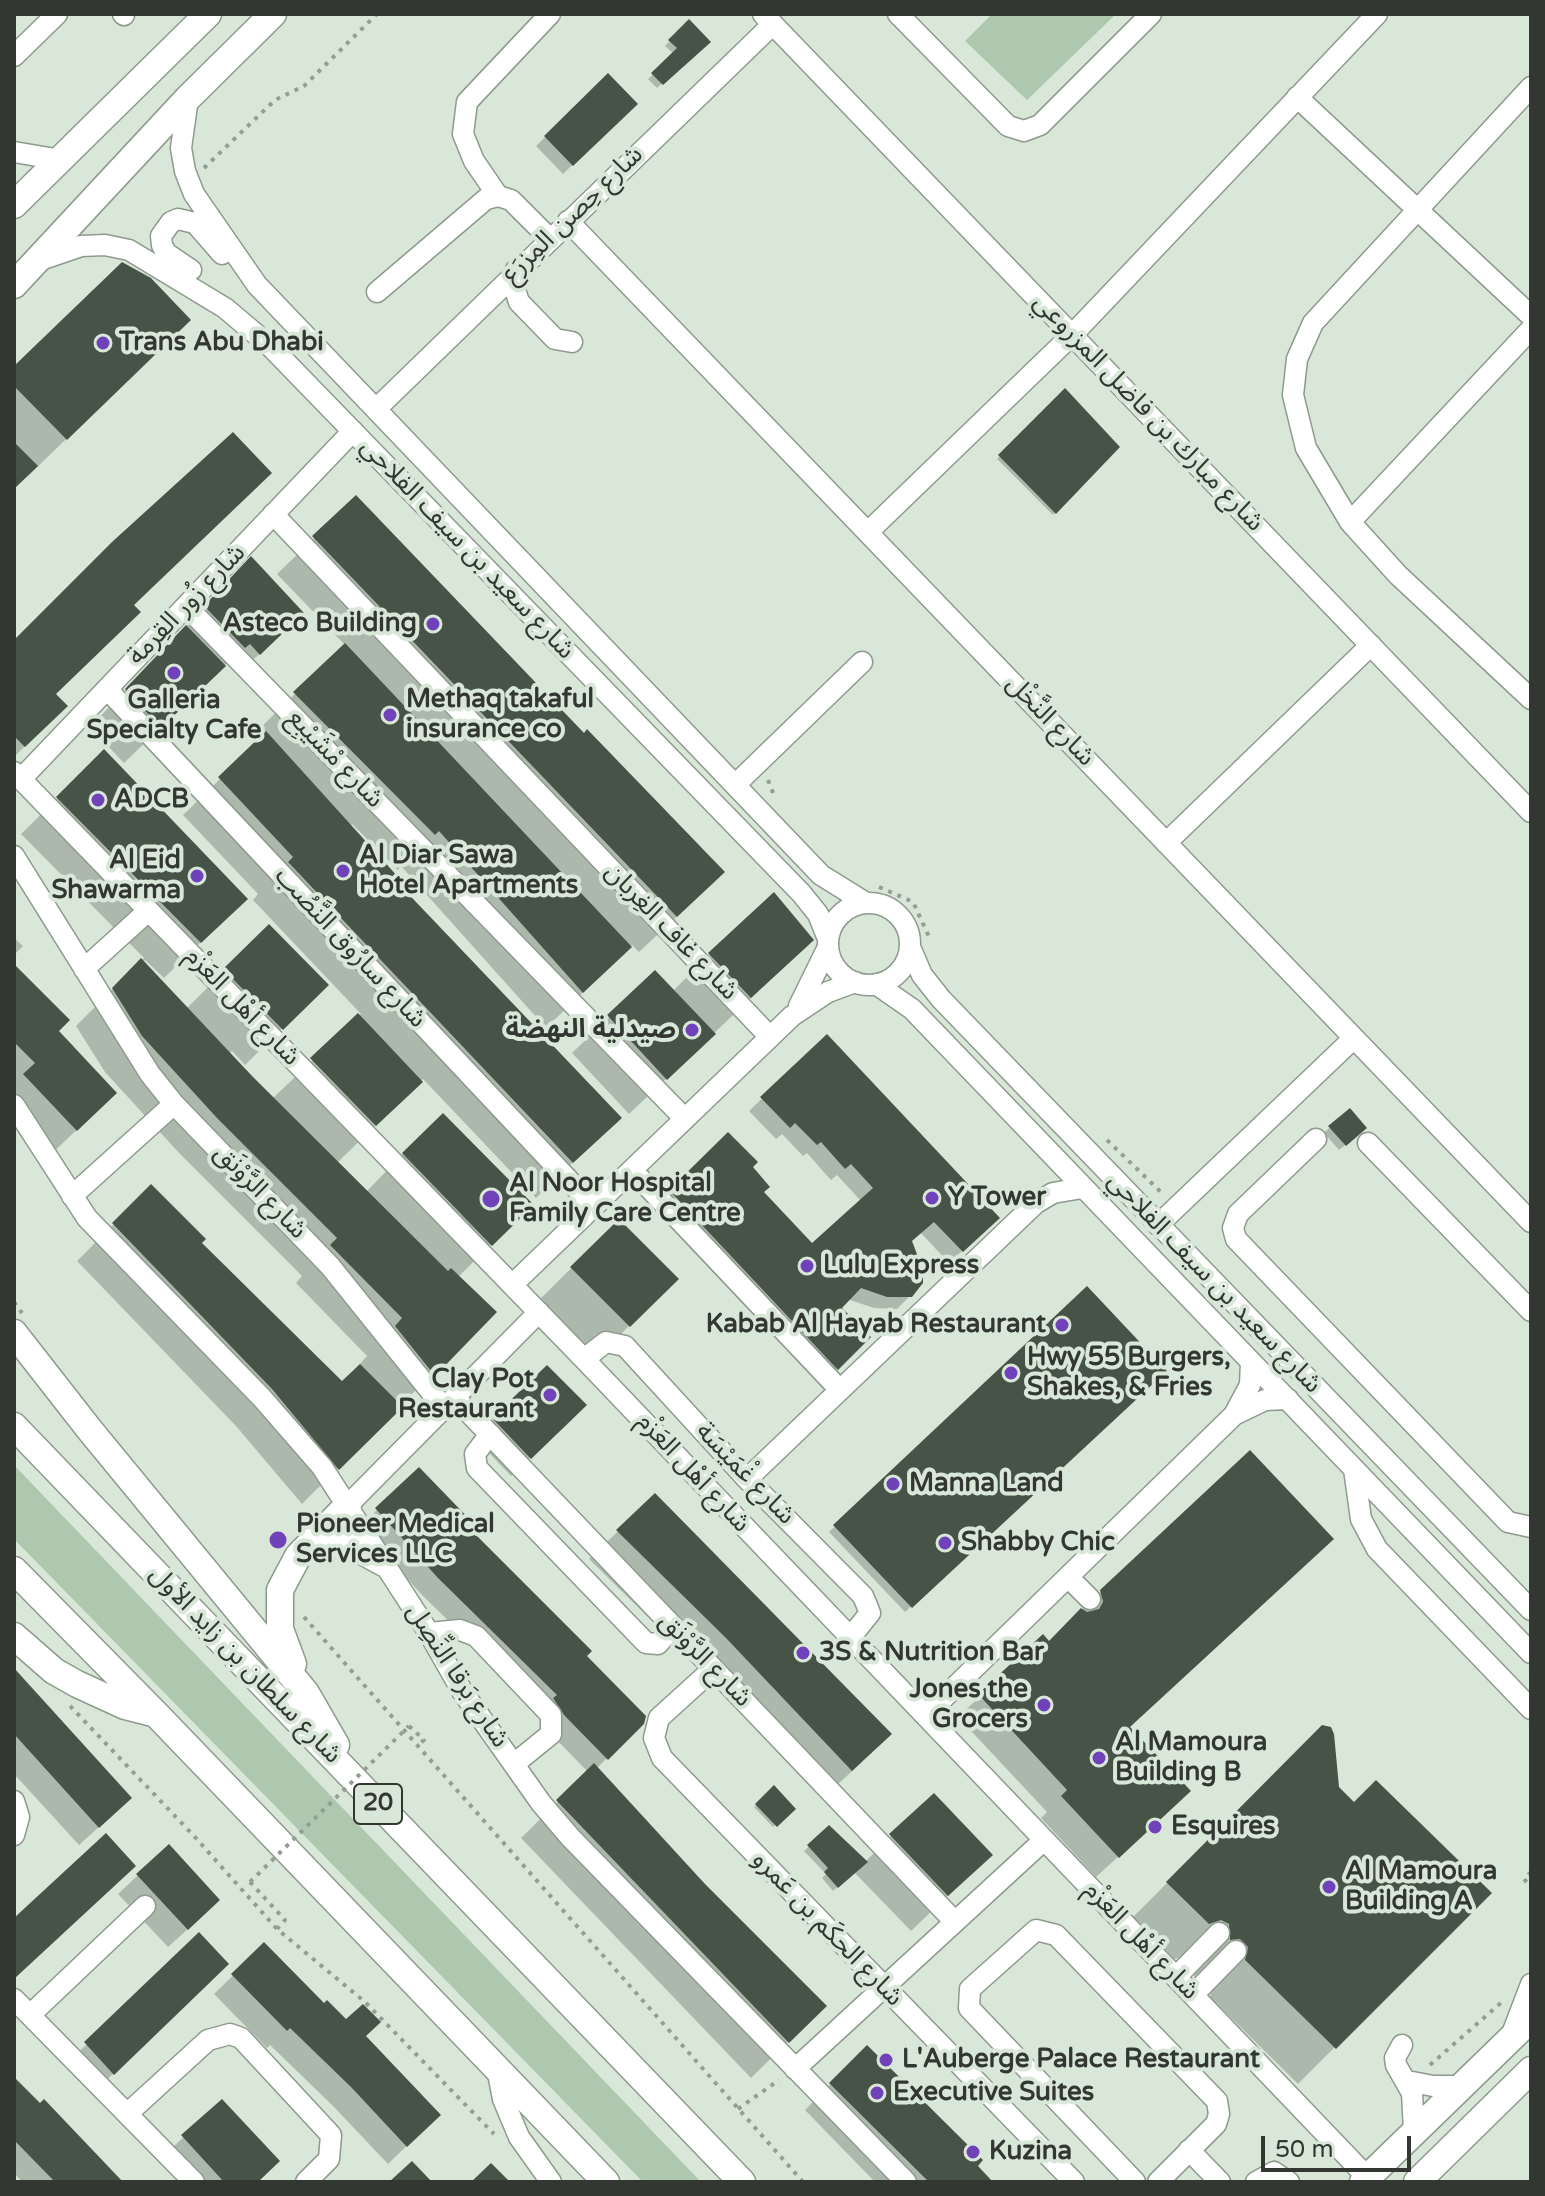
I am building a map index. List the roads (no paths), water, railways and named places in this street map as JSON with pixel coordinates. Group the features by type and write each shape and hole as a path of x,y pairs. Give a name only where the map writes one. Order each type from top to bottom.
{"main road":[{"path":"14,205 208,14"},
{"path":"14,285 188,98 273,14"},
{"path":"22,1328 89,1429 306,1693"},
{"name":"شارع سلطان بن زايد الأول","path":"14,1426 742,2182"},
{"path":"348,1505 287,1572 280,1590 280,1629 306,1693 355,1780"},
{"path":"313,1543 351,1545 384,1563"},
{"path":"14,1570 606,2182"},
{"path":"14,1636 54,1671 77,1684 125,1706 157,1715"},
{"path":"1365,2180 1531,2019"},
{"path":"1417,2182 1531,2070"}],"street":[{"path":"14,56 57,14"},
{"path":"549,238 521,207 498,196 474,161 463,134 467,102 550,14"},
{"path":"898,14 1008,126 1024,131 1040,125 1151,14"},
{"path":"868,532 1073,334 1377,14"},
{"name":"شارع حِصن المِزرَع","path":"376,409 768,19"},
{"name":"شارع مبارك بن فاضل المزروعي","path":"768,19 1531,812"},
{"path":"1531,87 1313,323 1297,359 1293,395 1299,431 1319,474 1350,522 1398,575 1531,699"},
{"path":"1297,97 1531,316"},
{"name":"شارع سعيد بن سيف الفلاحي","path":"188,98 181,148 190,182 257,285 821,875 869,894"},
{"path":"14,152 61,160"},
{"path":"377,292 475,206 498,196"},
{"name":"شارع سعيد بن سيف الفلاحي","path":"225,308 212,286 166,253 161,236 171,222 178,219 195,223 237,271 257,285"},
{"name":"شارع النَّخْل","path":"568,221 1531,1222"},
{"name":"شارع سعيد بن سيف الفلاحي","path":"37,262 81,246 105,245 129,250 225,308 270,346 801,893 818,914 828,944"},
{"path":"481,304 494,299 505,302 565,349 519,302 513,284 516,270"},
{"path":"1350,522 1531,329"},
{"name":"شارع زُور القِرمة","path":"17,776 107,689 353,431"},
{"name":"شارع غاف الغِربان","path":"273,514 770,1037"},
{"name":"شارع مْشَيْبِع","path":"186,606 685,1119"},
{"path":"1166,843 1371,645"},
{"path":"736,784 862,662"},
{"name":"شارع سارُوق النَّصُب","path":"107,689 594,1207"},
{"name":"شارع أهْل العَزْم","path":"17,776 539,1312 849,1639 926,1715 1365,2180"},
{"name":"شارع الرَّوْنَق","path":"14,856 121,1031 174,1104 330,1266 450,1403 490,1434 955,1922"},
{"path":"792,1016 810,991 828,944 841,913 869,894 878,904 898,915 909,935 910,947 899,971 876,984 855,982 839,973 828,944"},
{"path":"84,969 148,911"},
{"name":"شارع سعيد بن سيف الفلاحي","path":"910,947 930,988 1531,1610"},
{"path":"512,1285 792,1016 828,992 855,982"},
{"name":"شارع سعيد بن سيف الفلاحي","path":"876,984 912,1009 1531,1653"},
{"path":"1158,1225 1354,1038"},
{"path":"72,1196 174,1104"},
{"name":"شارع بَرقا النِّصِل","path":"14,1105 72,1196 105,1239 293,1432 348,1505 462,1691 570,1837 906,2182"},
{"path":"1316,1139 1238,1214 1233,1228 1236,1239 1508,1522 1531,1527"},
{"path":"1368,1143 1531,1311"},
{"path":"1036,1203 1049,1175 1051,1155"},
{"path":"632,1170 840,1390"},
{"path":"747,1479 1036,1203 1053,1193 1082,1188"},
{"path":"348,1505 539,1312"},
{"name":"شارع غْمَيْسَة","path":"584,1359 606,1342 625,1346 747,1479 868,1601 868,1619 849,1639"},
{"path":"926,1715 1234,1415 1250,1385 1251,1362"},
{"path":"1234,1415 1265,1400 1288,1399"},
{"path":"490,1434 476,1451 475,1464 539,1533 646,1643 658,1644 673,1627"},
{"path":"1354,1469 1361,1519 1377,1549 1531,1709"},
{"path":"539,1533 562,1510"},
{"path":"1068,1577 1090,1599"},
{"path":"429,1633 450,1629 476,1636 551,1715 551,1734 514,1764"},
{"name":"شارع الحكَم بن عَمرو","path":"713,1669 659,1718 654,1738 656,1749 668,1766 1074,2182"},
{"path":"14,1801 19,1817 14,1835"},
{"path":"795,2069 1043,1841"},
{"path":"30,2015 145,1906"},
{"path":"1135,2182 969,2008 970,1989 1030,1933 1043,1930 1056,1935 1217,2101 1219,2114 1216,2124 1158,2182"},
{"path":"1176,1977 1219,1933"},
{"path":"1193,1995 1236,1951"},
{"path":"1510,2039 1531,1984"},
{"path":"14,1999 194,2182"},
{"path":"127,2114 208,2040 230,2034 241,2038 331,2135 329,2159 306,2182"},
{"path":"1402,2045 1395,2058 1407,2081 1414,2105 1414,2131"},
{"path":"498,2073 503,2099 519,2137 551,2182"},
{"path":"1407,2081 1433,2086 1460,2086"},
{"path":"1189,2150 1220,2182"},
{"path":"1256,2182 1274,2172 1289,2182"}],"place":[{"name":"Trans Abu Dhabi","path":"103,343"},
{"name":"Asteco Building","path":"433,624"},
{"name":"Galleria Specialty Cafe","path":"174,673"},
{"name":"Methaq takaful insurance co","path":"390,715"},
{"name":"ADCB","path":"98,800"},
{"name":"Al Diar Sawa Hotel Apartments","path":"343,871"},
{"name":"Al Eid Shawarma","path":"197,876"},
{"name":"صيدلية النهضة","path":"692,1030"},
{"name":"Y Tower","path":"932,1198"},
{"name":"Al Noor Hospital Family Care Centre","path":"491,1199"},
{"name":"Lulu Express","path":"807,1266"},
{"name":"Kabab Al Hayab Restaurant","path":"1062,1325"},
{"name":"Hwy 55 Burgers, Shakes, & Fries","path":"1011,1373"},
{"name":"Clay Pot Restaurant","path":"550,1395"},
{"name":"Manna Land","path":"893,1484"},
{"name":"Pioneer Medical Services LLC","path":"278,1540"},
{"name":"Shabby Chic","path":"945,1543"},
{"name":"3S & Nutrition Bar","path":"803,1653"},
{"name":"Jones the Grocers","path":"1044,1705"},
{"name":"Al Mamoura Building B","path":"1099,1758"},
{"name":"Esquires","path":"1155,1827"},
{"name":"Al Mamoura Building A","path":"1329,1887"},
{"name":"L'Auberge Palace Restaurant","path":"886,2060"},
{"name":"Executive Suites","path":"877,2093"},
{"name":"Kuzina","path":"973,2152"}]}
